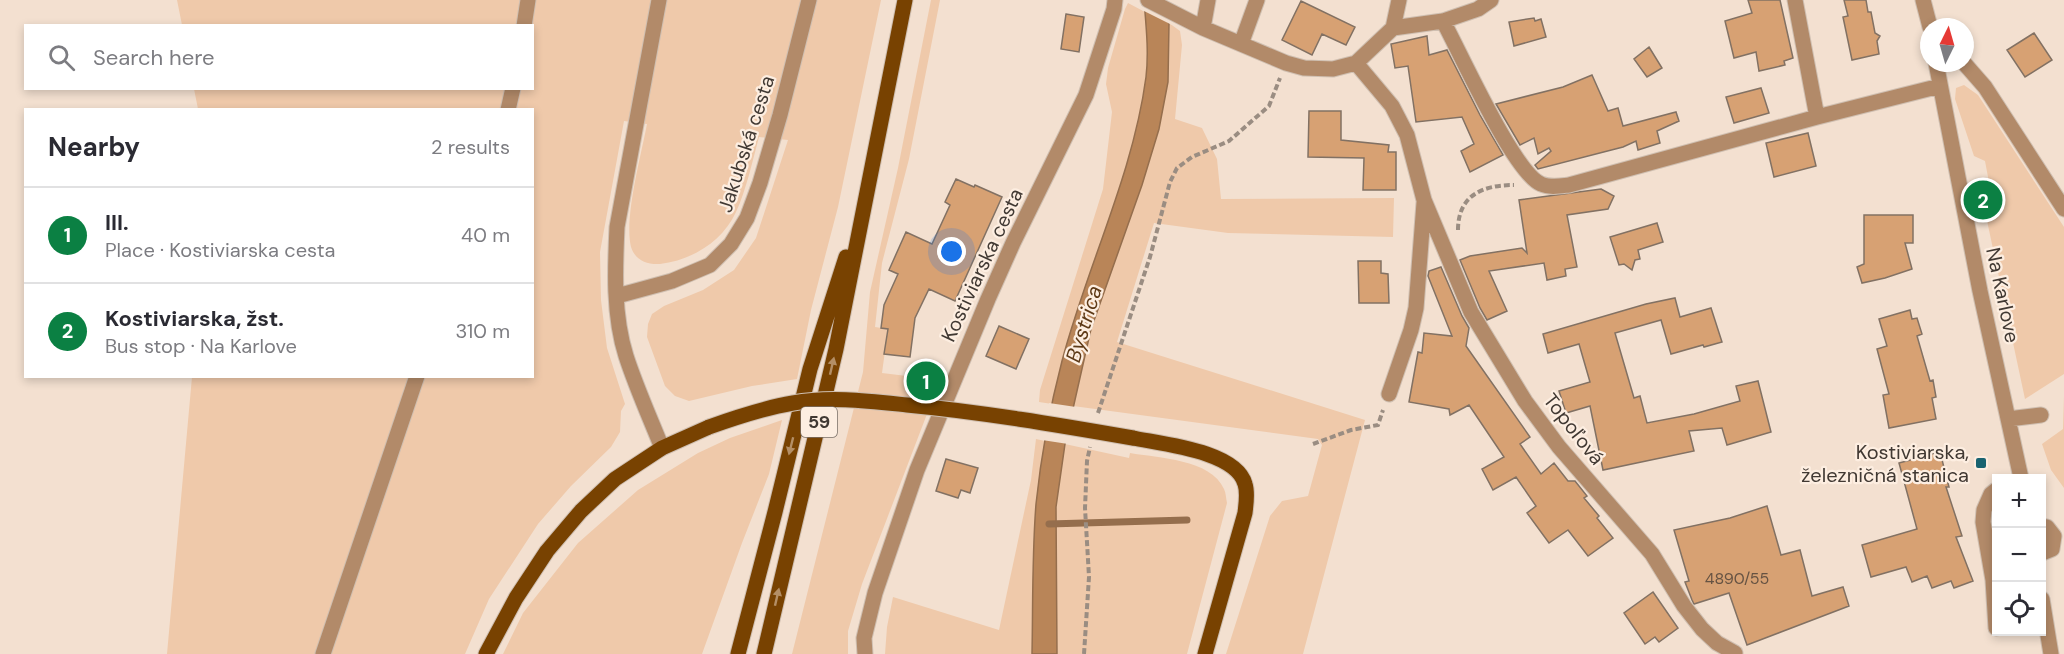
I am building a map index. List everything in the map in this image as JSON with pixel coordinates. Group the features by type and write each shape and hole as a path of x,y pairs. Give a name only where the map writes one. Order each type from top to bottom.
{"main road":[{"name":"59","path":"764,654 836,349 905,0"},
{"name":"59","path":"738,654 776,512 810,369 867,188"},
{"path":"486,654 516,598 547,551 581,511 615,479 662,448 710,427 752,412 794,402 831,400 947,409 1071,427 1182,448 1220,459 1234,467 1245,483 1247,496 1245,513 1205,654"}],"street":[{"path":"524,24 528,0"},
{"path":"659,0 617,226 617,296 621,335 626,356 662,448"},
{"name":"Jakubská cesta","path":"617,296 672,281 710,265 731,244 747,218 760,183 809,0"},
{"name":"Kostiviarska cesta","path":"865,654 864,638 874,593 917,470 992,290 1086,95 1115,0"},
{"path":"1148,0 1203,28 1286,63 1304,68 1333,69 1356,63 1393,28 1399,0"},
{"path":"1203,28 1208,0"},
{"path":"1241,44 1257,0"},
{"path":"1393,28 1443,21 1478,9 1491,0"},
{"path":"1795,0 1817,117"},
{"path":"1923,0 1928,18"},
{"path":"1443,21 1504,137 1534,180 1543,185 1569,185 1940,86 1938,72"},
{"name":"Topoľová","path":"1356,63 1392,106 1407,135 1424,200 1471,312 1525,401 1559,447 1652,554 1684,606 1702,629 1717,643 1735,653"},
{"path":"1972,72 1985,87 2064,209"},
{"name":"Na Karlove","path":"1940,86 2020,474"},
{"path":"508,108 513,90"},
{"name":"Topoľová","path":"1389,394 1411,330 1416,308 1424,200"},
{"path":"323,654 416,378"},
{"path":"2008,419 2041,415"},
{"path":"1992,493 1984,510 1983,522 1993,582"},
{"path":"2046,527 2059,536 2052,549 2046,551"},
{"path":"2046,623 2051,654"}],"path":[{"path":"1097,416 1150,257 1170,182 1177,168 1192,157 1229,141 1269,106 1286,63"},
{"path":"1459,235 1461,209 1470,197 1487,187 1523,184 1534,180"},
{"path":"1313,444 1351,430 1378,425"},
{"path":"1084,654 1089,577 1085,508 1092,438"}],"shaded area":[{"path":"177,0 881,0 838,207 811,310 797,379 752,386 689,401 675,396 665,386 647,337 652,314 664,306 703,290 734,270 756,238 788,140 759,137 740,204 730,223 714,241 694,254 672,262 651,264 635,255 629,235 634,187 647,124 624,121 600,252 601,300 607,348 625,404 621,411 620,432 611,447 571,486 538,524 489,599 465,654 167,654 192,378 534,378 534,108 198,108 194,90 534,90 534,24 182,24"},
{"path":"931,0 940,0 909,159 882,263 875,327 888,329 882,373 940,380 862,584 848,631 848,654 792,654 863,372 870,292 898,168"},
{"path":"1128,3 1145,12 1147,43 1144,93 1136,131 1070,336 1052,404 1039,402 1040,390 1103,189 1112,112 1106,84 1108,68"},
{"path":"1169,23 1180,31 1182,45 1175,119 1202,128 1217,159 1221,199 1394,198 1393,237 1228,233 1154,223 1117,342 1365,420 1303,654 1226,654 1270,516 1282,501 1308,496 1322,445 1318,439 1073,406 1091,329 1168,82"},
{"path":"1964,85 1978,95 2064,227 2064,374 2025,399 1986,216 1994,209 1985,161 1974,156 1955,99 1956,88"},
{"path":"2064,396 2064,488 2051,470 2042,444 2063,429"},
{"path":"782,420 769,474 702,654 503,654 523,613 578,543 638,490 698,453 730,438"},
{"path":"1036,439 1045,441 1036,503 1033,549 1032,654 885,654 893,597 999,630 1031,480"},
{"path":"1065,444 1129,458 1130,453 1183,462 1208,471 1224,489 1227,503 1187,654 1057,654 1056,507"}],"water":[{"name":"Bystrica","path":"1144,0 1169,23 1168,82 1159,129 1142,185 1091,329 1065,444 1056,507 1057,654 1032,654 1033,560 1043,450 1072,326 1120,185 1140,113 1147,58"}],"pier":[{"path":"1141,0 1169,0 1172,25 1142,10"},
{"path":"1049,403 1076,407 1068,444 1042,440"}],"building":[{"path":"1748,0 1780,0 1793,58 1784,61 1785,65 1759,71 1756,52 1734,58 1725,21 1752,13"},
{"path":"1844,0 1866,0 1875,33 1880,36 1877,41 1879,54 1852,60 1843,17 1848,16"},
{"path":"1301,1 1355,27 1346,45 1322,34 1312,55 1282,40"},
{"path":"1066,14 1084,17 1079,52 1061,49"},
{"path":"1534,18 1535,21 1541,19 1546,37 1514,46 1509,22"},
{"path":"2034,33 2052,60 2025,77 2007,50"},
{"path":"1427,36 1429,55 1447,50 1503,155 1470,172 1461,151 1474,144 1462,117 1416,122 1408,66 1395,68 1391,44"},
{"path":"1649,47 1662,68 1647,77 1634,59"},
{"path":"1592,75 1608,111 1618,108 1623,126 1676,112 1679,121 1657,131 1660,143 1638,150 1636,141 1623,147 1538,169 1535,165 1551,151 1549,148 1538,154 1534,138 1520,145 1496,104 1563,87"},
{"path":"1761,88 1769,113 1734,123 1726,97"},
{"path":"1309,111 1341,111 1341,140 1389,145 1388,152 1396,152 1396,190 1363,190 1364,158 1308,157"},
{"path":"1808,133 1816,166 1774,177 1766,143"},
{"path":"956,179 1002,197 955,301 929,289 915,318 910,357 884,354 888,329 881,328 884,305 898,274 889,270 906,232 932,244 950,205 945,202"},
{"path":"1601,189 1614,196 1608,209 1567,215 1577,267 1565,269 1566,276 1547,280 1544,263 1489,271 1507,311 1487,320 1460,260 1470,256 1522,248 1527,253 1519,200"},
{"path":"1864,215 1913,215 1913,243 1905,243 1912,269 1862,283 1857,267 1864,264"},
{"path":"1657,223 1663,242 1638,250 1640,259 1635,260 1632,270 1624,264 1619,265 1610,237"},
{"path":"1358,261 1381,261 1381,273 1388,274 1389,303 1359,303"},
{"path":"1441,267 1469,328 1466,346 1530,437 1520,444 1541,474 1554,463 1568,481 1575,481 1587,496 1584,498 1599,516 1597,518 1613,538 1588,556 1568,530 1549,543 1527,513 1536,506 1516,477 1493,490 1482,469 1504,457 1469,405 1450,415 1449,409 1409,402 1418,352 1422,353 1424,333 1452,336 1428,276 1429,271"},
{"path":"1675,298 1680,317 1711,308 1722,342 1671,354 1661,320 1615,333 1634,398 1640,396 1647,423 1694,414 1740,401 1736,386 1758,381 1771,432 1727,445 1722,428 1689,431 1694,451 1603,470 1590,406 1566,413 1559,391 1590,382 1579,344 1548,353 1543,334 1646,304"},
{"path":"1910,310 1912,319 1917,318 1922,334 1917,336 1930,381 1933,380 1936,397 1932,398 1936,419 1889,428 1883,395 1889,394 1877,349 1887,346 1879,319"},
{"path":"999,326 1029,339 1016,369 986,356"},
{"path":"1940,452 1949,487 1946,487 1962,536 1956,537 1973,581 1954,588 1951,581 1932,588 1927,576 1912,582 1906,567 1871,577 1862,545 1917,529 1899,463"},
{"path":"946,459 978,468 970,493 961,490 958,498 936,491"},
{"path":"1767,506 1781,555 1800,550 1812,596 1843,587 1849,606 1747,645 1729,593 1694,604 1685,582 1689,581 1674,530 1730,518"},
{"path":"1653,592 1678,628 1659,642 1655,637 1645,644 1624,613"}],"waterway":[{"path":"1049,524 1187,520"}],"place":[{"name":"Kostiviarska, žst.","path":"1983,200"},
{"name":"III.","path":"926,381"},
{"name":"Kostiviarska, železničná stanica","path":"1981,463"}]}
